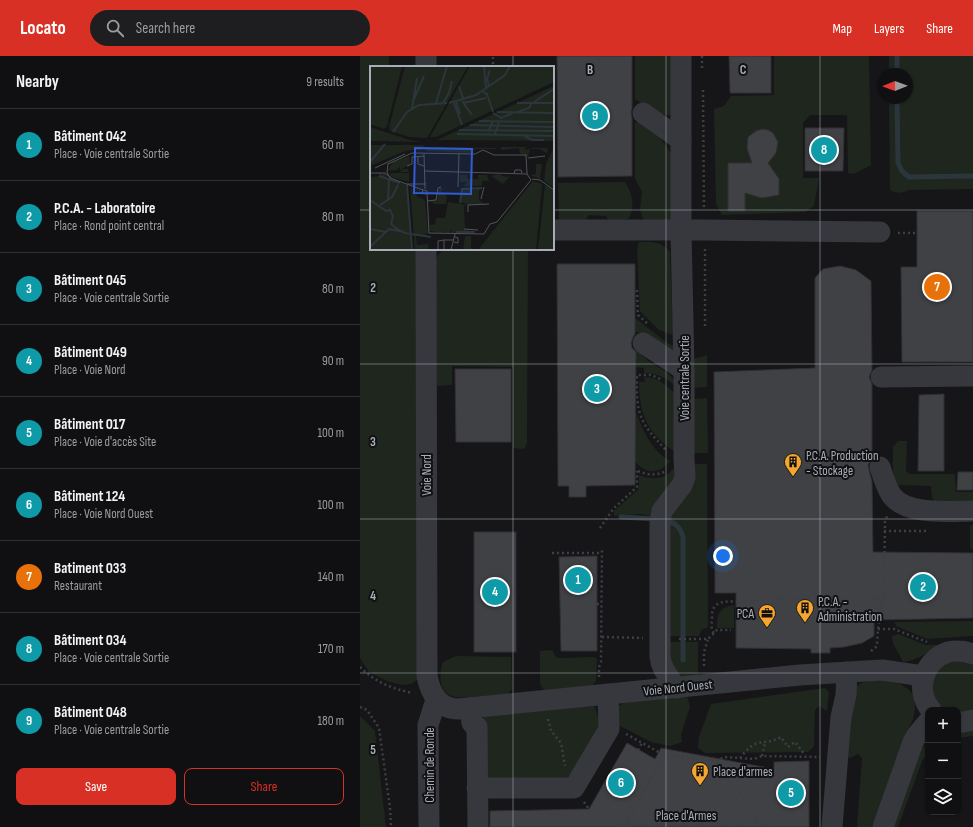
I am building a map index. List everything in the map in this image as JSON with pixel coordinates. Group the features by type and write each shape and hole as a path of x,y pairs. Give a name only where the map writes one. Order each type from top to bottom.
{"street":[{"name":"Voie centrale Sortie","path":"676,688 661,664 660,657 660,519 662,510 682,485 685,477 681,230 681,56"},
{"path":"643,113 681,140"},
{"path":"554,230 888,233"},
{"name":"Voie Nord","path":"426,250 427,676 430,690 436,700"},
{"path":"647,334 684,370"},
{"path":"881,377 973,376"},
{"path":"880,467 886,485 893,497 905,505 924,511 973,511"},
{"path":"928,707 923,696 922,685 923,676 930,664 939,656 950,652 961,651 973,654"},
{"name":"Voie Nord Ouest","path":"436,700 452,709 470,708 604,687 676,688 800,675 882,670 923,676"},
{"path":"832,827 841,717 846,695 847,672"},
{"path":"477,788 574,788 609,729 604,687"},
{"name":"Chemin de Ronde","path":"429,827 428,725 436,700"},
{"path":"470,708 472,723 477,727 478,827"},
{"path":"961,722 973,720"},
{"path":"883,827 913,742 925,726"}],"path":[{"path":"702,56 702,71"},
{"path":"493,58 493,66"},
{"path":"703,90 704,209"},
{"path":"888,233 917,233"},
{"path":"704,242 705,326"},
{"path":"638,290 638,315 647,334"},
{"path":"662,379 651,375 637,375 637,402 638,410 643,423 667,452"},
{"path":"600,528 614,508 637,487 638,470 646,475 662,473 670,467"},
{"path":"884,583 885,522 893,497"},
{"path":"602,548 602,637 601,662 599,667 604,687"},
{"path":"552,553 578,555 602,553"},
{"path":"884,590 878,630 894,629"},
{"path":"752,602 784,598 811,599"},
{"path":"830,599 867,598"},
{"path":"872,598 883,600"},
{"path":"714,633 712,630 712,612 715,605 720,602 747,602"},
{"path":"597,604 602,604"},
{"path":"704,667 704,652 708,639 717,630 731,630"},
{"path":"602,637 646,638"},
{"path":"676,639 708,639"},
{"path":"360,667 370,677 390,687 418,694 426,705 436,700"},
{"path":"360,707 367,710 379,728 390,808 391,827"},
{"path":"548,717 552,731 561,743 564,763 567,769"},
{"path":"624,733 664,755 694,756 716,761 725,757 754,759 762,756 805,756 795,742 788,746 781,737 773,741 752,746 740,758"},
{"path":"638,750 642,743"},
{"path":"762,756 765,743"},
{"name":"Place d'Armes","path":"664,755 626,826 756,826 774,824"},
{"path":"792,756 792,761"},
{"path":"716,761 718,769 756,811 756,826"},
{"path":"616,826 626,826"}],"shaded area":[{"path":"360,56 389,56 389,65 418,65 370,66 370,250 417,250 418,679 411,684 402,685 387,681 369,672 360,658"},
{"path":"635,56 675,56 673,115 658,113 635,99"},
{"path":"774,56 869,56 871,165 854,174 848,173 847,115 810,115 803,123 803,178 819,178 814,206 805,212 722,215 716,204 714,109 724,106 731,96 774,95"},
{"path":"889,56 973,56 973,189 909,190 900,193 890,190 889,104 913,104 913,68 889,68"},
{"path":"641,120 658,135 671,153 672,218 667,222 644,222 640,209 642,192 635,178 635,123"},
{"path":"625,182 630,190 632,200 632,210 628,219 609,221 606,216 589,215 585,221 559,222 558,183"},
{"path":"639,242 653,242 660,244 667,248 670,252 673,335 659,330 640,311 637,250"},
{"path":"443,250 528,250 527,443 525,448 513,448 513,367 452,366 452,385 437,386 434,356 434,264 438,255"},
{"path":"635,318 666,342 677,346 675,352 635,331"},
{"path":"636,348 648,360 669,375 677,387 662,377 644,373 644,368 636,367"},
{"path":"707,355 707,387 693,388 693,359"},
{"path":"644,377 658,380 677,395 677,453 659,439 648,424 644,415 639,394 639,382 645,382"},
{"path":"707,398 708,453 693,453 694,399"},
{"path":"636,412 645,433 653,446 670,461 662,468 648,471 639,466 635,461"},
{"path":"898,441 907,441 906,472 911,474 955,474 956,492 973,492 973,503 935,502 932,497 931,486 896,485 893,483 893,447"},
{"path":"677,464 676,477 652,516 640,514 614,516 614,511 639,489 639,475 650,478 662,477 669,473"},
{"path":"693,464 707,464 708,627 701,630 699,636 668,636 667,524"},
{"path":"970,525 973,525 973,550 970,549"},
{"path":"734,605 734,628 717,628 718,615 722,609"},
{"path":"973,621 973,636 927,639 896,626 894,622"},
{"path":"898,634 926,645 938,645 922,656 903,662 893,643 892,636"},
{"path":"668,642 698,642 698,675 680,677 671,667"},
{"path":"552,650 556,657 560,658 594,657 597,659 596,681 592,686 545,690 542,688 540,684 540,651"},
{"path":"456,656 511,657 512,689 508,694 461,697 450,695 443,688 441,683 441,667 443,662"},
{"path":"946,660 973,662 973,712 961,715 961,707 938,707 928,681"},
{"path":"883,680 900,684 908,689 914,696 915,708 913,719 904,738 872,827 857,827 862,758 858,754 850,758 848,756 853,690 856,686 863,682"},
{"path":"825,688 829,692 827,711 819,706 815,710 814,746 808,752 705,753 698,748 699,737 711,704"},
{"path":"682,696 688,698 690,707 681,734 682,742 670,746 651,742 618,725 618,706 624,703"},
{"path":"594,706 598,716 603,721 572,773 565,779 489,779 483,771 483,717 485,715"},
{"path":"360,716 375,731 386,827 360,827"},
{"path":"973,728 973,736 961,738 961,730"},
{"path":"925,745 925,756 898,827 892,827 921,749"}],"building":[{"path":"557,56 632,56 632,176 558,177"},
{"path":"729,56 771,56 771,93 730,93"},
{"path":"805,128 844,128 843,171 805,171"},
{"path":"762,129 773,133 778,142 776,153 768,163 779,179 779,195 762,198 745,193 745,211 728,211 728,163 752,163 747,148 748,137 756,131"},
{"path":"917,211 973,211 973,362 902,362 901,267 917,267"},
{"path":"557,264 635,264 635,334 631,343 632,348 636,352 635,485 586,486 586,497 569,497 569,486 558,486"},
{"name":"P.C.A. Production - Stockage","path":"840,266 856,270 871,281 872,370 869,377 872,384 872,458 868,465 872,482 873,552 973,553 973,618 874,620 874,636 862,643 830,648 830,653 811,653 811,649 736,648 736,593 715,593 714,372 815,368 815,278 823,269"},
{"path":"455,369 511,369 511,442 456,442"},
{"path":"944,394 944,471 918,471 919,395"},
{"path":"958,472 973,472 973,490 957,490"},
{"path":"474,532 516,532 516,652 474,652"},
{"path":"597,556 597,651 561,651 559,557"},
{"path":"627,743 655,759 661,748 774,769 774,762 809,761 809,827 490,827 490,811 589,809"}],"waterway":[{"path":"897,56 897,68"},
{"path":"897,104 898,163 902,171 909,177 973,176"},
{"path":"621,517 656,519"},
{"path":"664,520 676,525 683,537 683,660"}],"place":[{"name":"Bâtiment 048","path":"595,116"},
{"name":"Bâtiment 034","path":"824,150"},
{"name":"Batiment 033","path":"937,287"},
{"name":"Bâtiment 045","path":"597,389"},
{"name":"P.C.A. Production - Stockage","path":"793,477"},
{"name":"Bâtiment 042","path":"578,580"},
{"name":"P.C.A. - Laboratoire","path":"923,587"},
{"name":"Bâtiment 049","path":"495,592"},
{"name":"P.C.A. - Administration","path":"805,623"},
{"name":"PCA","path":"767,628"},
{"name":"Bâtiment 124","path":"621,783"},
{"name":"Place d'armes","path":"700,786"},
{"name":"Bâtiment 017","path":"791,793"}]}
